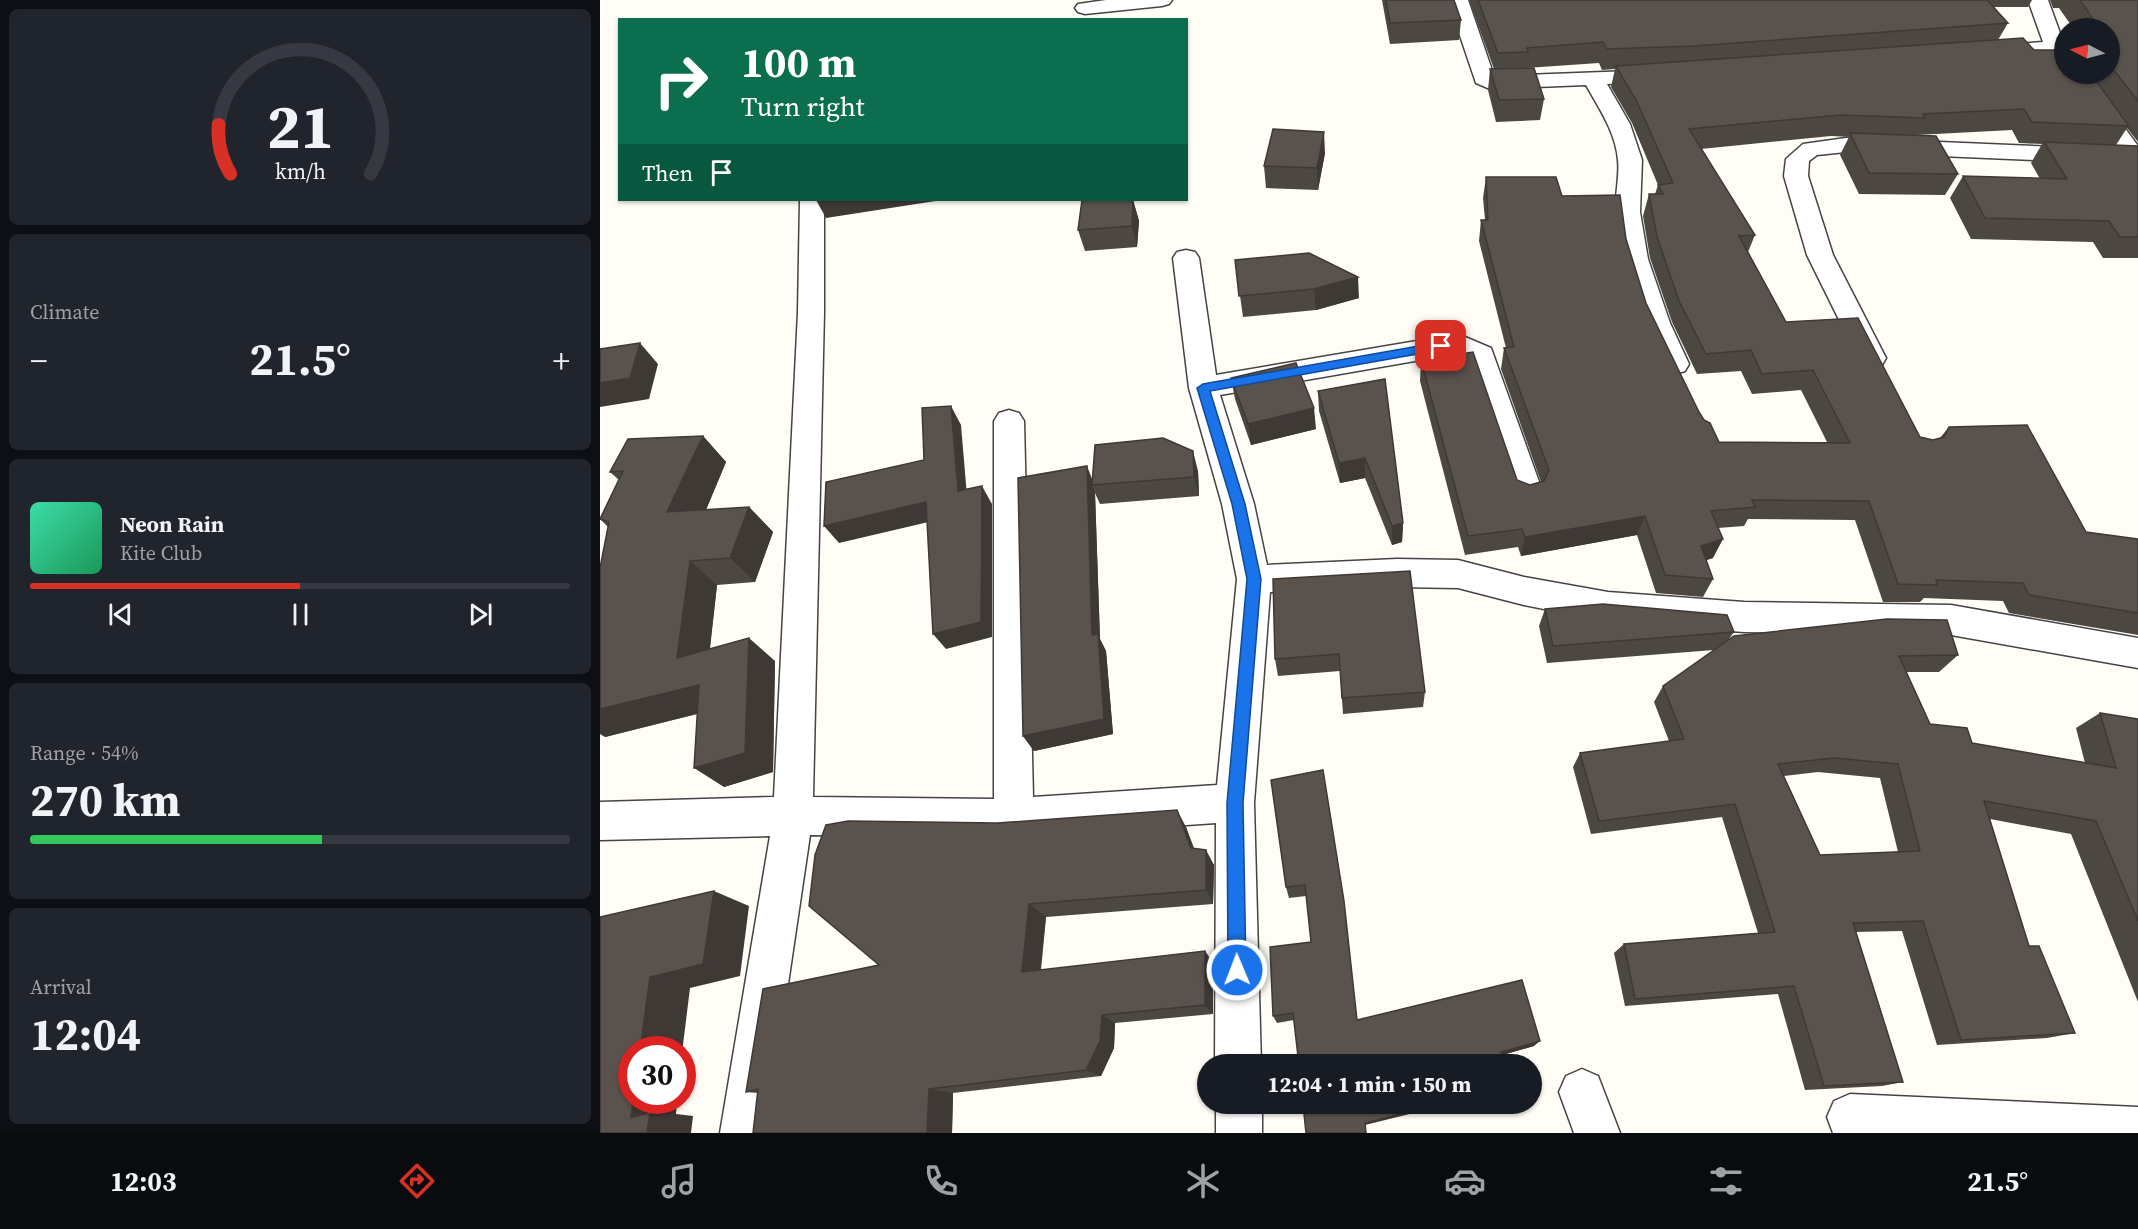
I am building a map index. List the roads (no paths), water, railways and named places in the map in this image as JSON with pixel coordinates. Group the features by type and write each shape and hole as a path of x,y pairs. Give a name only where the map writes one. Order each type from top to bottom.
{"street":[{"path":"1085,9 1162,0"},
{"path":"1458,0 1483,79 1490,83 1676,76"},
{"path":"2038,0 2054,39"},
{"path":"1972,53 2054,53"},
{"path":"1593,79 1619,124 1630,160 1628,212 1635,259 1656,323 1686,388"},
{"path":"2082,84 2136,160"},
{"path":"1882,379 1820,255 1796,176 1798,159 1811,149 1846,145 2136,160"},
{"path":"743,1133 793,816 811,312 812,201"},
{"path":"1186,258 1203,388 1238,504 1254,579 1235,803 1238,1054"},
{"path":"1203,388 1424,348 1458,344 1481,355 1526,490"},
{"path":"1009,421 1014,818"},
{"path":"1254,579 1397,573 1458,574 1524,591 1608,607 1744,617 1951,620 2138,653"},
{"path":"600,821 793,816 1014,818 1235,803"},
{"path":"1239,1114 1239,1133"},
{"path":"1850,1117 2138,1130"}]}
